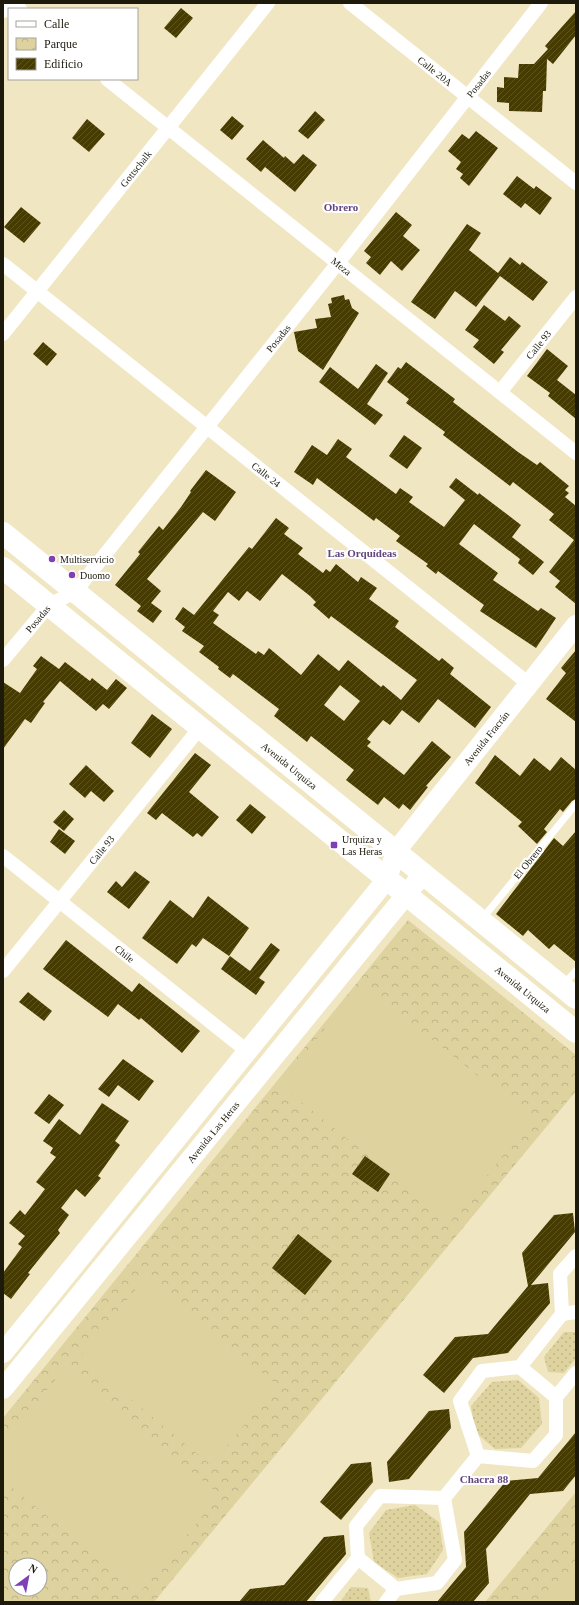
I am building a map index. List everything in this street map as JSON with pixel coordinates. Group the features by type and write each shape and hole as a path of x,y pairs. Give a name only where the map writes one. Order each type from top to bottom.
{"main road":[{"path":"3,8 7,3"},
{"name":"Avenida Urquiza","path":"3,533 396,850 423,874 569,992"},
{"name":"Avenida Urquiza","path":"3,568 199,729 576,1032"},
{"name":"Avenida Fracrán","path":"396,850 576,625"},
{"path":"6,1345 386,879 396,850"},
{"name":"Avenida Las Heras","path":"3,1389 423,874"}],"street":[{"name":"Gottschalk","path":"3,334 268,3"},
{"name":"Calle 20A","path":"350,3 576,183"},
{"name":"Posadas","path":"3,660 49,605 75,592 338,263 541,3"},
{"name":"Meza","path":"108,80 576,453"},
{"name":"Calle 24","path":"3,264 529,684"},
{"name":"Calle 93","path":"500,392 576,297"},
{"name":"Calle 93","path":"3,971 199,729"},
{"name":"Chile","path":"3,856 247,1051"},
{"path":"478,1456 460,1401 482,1371 520,1367 569,1313 560,1274 576,1256"},
{"path":"520,1367 556,1397"},
{"path":"478,1456 534,1461 556,1435 556,1397 576,1373"},
{"path":"386,1602 396,1589 437,1583 455,1560 444,1498 478,1456"},
{"path":"322,1602 358,1558 356,1526 380,1496 444,1498"},
{"path":"358,1558 396,1589"}],"lane":[{"name":"El Obrero","path":"481,921 576,804"},
{"path":"569,992 576,971"}],"green space":[{"path":"408,920 576,1055 576,1091 154,1602 3,1602 3,1418"},
{"path":"361,983 532,1119 451,1221 280,1085"},
{"path":"146,1277 277,1385 211,1465 80,1357"},
{"path":"564,1332 576,1332 576,1358 564,1373 548,1372 544,1357"},
{"path":"65,1368 220,1495 140,1592 3,1480 3,1444"},
{"path":"518,1380 539,1398 542,1424 521,1448 495,1449 475,1432 471,1406 492,1382"},
{"path":"576,1492 576,1602 485,1602"},
{"path":"415,1505 439,1522 443,1550 427,1574 398,1578 374,1562 369,1533 386,1510"},
{"path":"576,1566 576,1602 547,1602"},
{"path":"351,1587 368,1588 371,1602 340,1602"}],"building":[{"path":"181,8 193,18 176,38 164,28"},
{"path":"576,11 576,35 553,64 547,59 546,91 543,91 542,112 509,111 509,103 497,102 497,87 504,88 504,77 518,78 519,64 534,64 548,49 545,46"},
{"path":"315,111 325,120 308,139 298,131"},
{"path":"232,116 244,126 232,140 220,130"},
{"path":"87,119 105,134 89,152 72,138"},
{"path":"476,131 498,148 469,186 460,178 463,174 456,169 461,162 448,151 462,134 469,139"},
{"path":"263,140 284,158 285,156 294,164 303,154 317,165 295,192 265,167 261,172 246,159"},
{"path":"517,176 534,189 536,186 552,198 540,215 525,203 521,208 503,194"},
{"path":"21,207 41,223 24,243 4,227"},
{"path":"396,212 412,225 403,236 420,250 402,271 391,261 380,275 366,263 371,257 364,251"},
{"path":"467,224 481,233 469,250 498,273 510,257 520,265 522,262 548,282 533,301 500,276 476,307 455,291 435,319 411,302"},
{"path":"344,295 345,300 349,299 352,308 359,313 323,370 298,351 294,332 317,328 315,319 331,317 328,304 332,303 331,298"},
{"path":"484,305 505,321 509,316 521,326 501,350 504,352 494,364 473,347 479,340 465,330"},
{"path":"43,342 57,354 47,366 33,354"},
{"path":"547,349 568,366 557,380 576,395 576,419 548,396 550,393 527,376"},
{"path":"406,362 455,399 453,402 518,452 537,465 540,462 569,486 565,490 569,493 565,497 576,506 576,604 555,587 560,581 549,572 574,540 549,520 554,514 513,482 510,486 443,435 445,432 406,403 409,399 387,382 398,367 401,369"},
{"path":"376,364 388,373 367,404 383,415 375,425 319,382 330,367 358,389"},
{"path":"404,435 422,448 407,469 389,456"},
{"path":"338,439 352,449 346,457 396,494 400,488 413,497 409,502 444,527 465,500 449,487 456,478 478,495 479,493 521,525 512,537 544,562 533,575 518,563 520,559 474,524 459,544 498,573 493,580 538,611 541,608 556,618 536,648 480,611 484,605 438,571 436,574 426,566 428,564 396,541 400,536 376,518 374,521 317,478 313,485 294,472 312,445 327,455"},
{"path":"206,470 236,492 215,521 203,512 147,579 161,591 151,603 162,611 153,623 137,611 141,606 115,585 140,554 138,552 159,526 163,530 181,507 191,492 190,491"},
{"path":"276,518 289,528 284,534 303,548 298,554 323,573 326,569 330,572 336,564 358,582 361,577 377,588 369,599 399,621 395,627 439,661 442,658 454,668 450,674 491,707 475,728 438,699 419,723 402,710 390,725 383,720 367,739 371,742 367,746 404,775 432,741 451,757 426,786 428,787 410,810 403,804 399,809 384,797 378,805 346,780 354,770 311,736 307,742 274,716 279,709 233,674 230,678 218,669 219,667 199,652 204,646 182,631 185,627 175,619 183,607 194,615 249,547 252,549","holes":["282,574 310,596 316,602 313,605 329,619 331,616 417,680 401,700 383,685 381,687 348,660 339,671 318,654 301,675 269,648 264,655 258,651 256,654 213,623 219,615 213,611 228,592 239,601 247,591 260,601","340,685 360,701 344,721 324,705"]},
{"path":"576,650 576,722 546,699 566,673 561,668"},
{"path":"41,656 59,669 65,662 90,681 92,678 107,690 116,679 127,688 109,709 103,704 96,711 60,681 43,702 45,703 31,723 25,719 3,749 3,682 20,693 37,669 33,666"},
{"path":"152,714 172,729 150,758 131,743"},
{"path":"195,753 211,765 189,792 219,817 202,837 197,833 193,837 162,813 156,820 147,813"},
{"path":"495,755 520,776 534,758 550,771 561,757 576,770 576,799 572,801 563,812 560,809 544,829 547,832 537,844 518,826 522,822 475,783"},
{"path":"86,765 114,791 104,802 91,791 85,798 69,784"},
{"path":"250,804 266,817 252,834 236,820"},
{"path":"64,810 74,819 64,831 53,822"},
{"path":"59,829 75,841 65,854 50,842"},
{"path":"576,831 576,962 554,944 549,949 528,930 523,936 496,914 554,838 563,846"},
{"path":"135,871 150,882 129,909 107,892 116,881 122,887"},
{"path":"208,896 249,928 229,956 203,938 196,947 192,944 177,964 142,938 170,900 193,918"},
{"path":"66,940 132,992 139,983 200,1031 182,1053 141,1018 139,1020 118,1004 108,1017 43,969"},
{"path":"271,943 280,950 259,978 265,982 256,995 221,969 230,956 250,971"},
{"path":"28,992 52,1011 44,1021 19,1002"},
{"path":"123,1059 154,1081 139,1101 118,1085 109,1097 98,1089"},
{"path":"49,1094 64,1105 49,1124 34,1113"},
{"path":"102,1103 129,1121 115,1141 120,1145 98,1176 101,1178 85,1197 76,1189 61,1208 69,1215 58,1230 60,1233 28,1273 30,1274 11,1299 3,1293 3,1273 22,1247 18,1244 25,1236 9,1223 20,1210 25,1215 45,1189 36,1182 56,1157 50,1153 53,1148 43,1141 59,1119 80,1135"},
{"path":"365,1156 390,1174 378,1192 352,1174"},
{"path":"573,1213 575,1232 531,1285 548,1283 550,1303 508,1353 473,1358 444,1393 423,1375 455,1337 488,1334 528,1286 522,1253 554,1215"},
{"path":"298,1234 332,1261 305,1295 272,1268"},
{"path":"449,1409 451,1428 409,1479 389,1482 387,1462 429,1411"},
{"path":"576,1432 576,1475 563,1491 530,1494 486,1549 489,1583 473,1602 437,1602 466,1567 464,1532 506,1481 538,1478"},
{"path":"371,1462 373,1482 341,1520 320,1502 351,1464"},
{"path":"344,1535 346,1554 306,1602 239,1602 250,1589 284,1585 324,1537"}],"place":[{"name":"Multiservicio","path":"52,559"},
{"name":"Duomo","path":"72,575"},
{"name":"Urquiza y Las Heras","path":"334,845"}],"district":[{"name":"Obrero","path":"341,207"},
{"name":"Las Orquídeas","path":"362,553"},
{"name":"Chacra 88","path":"484,1479"}]}
